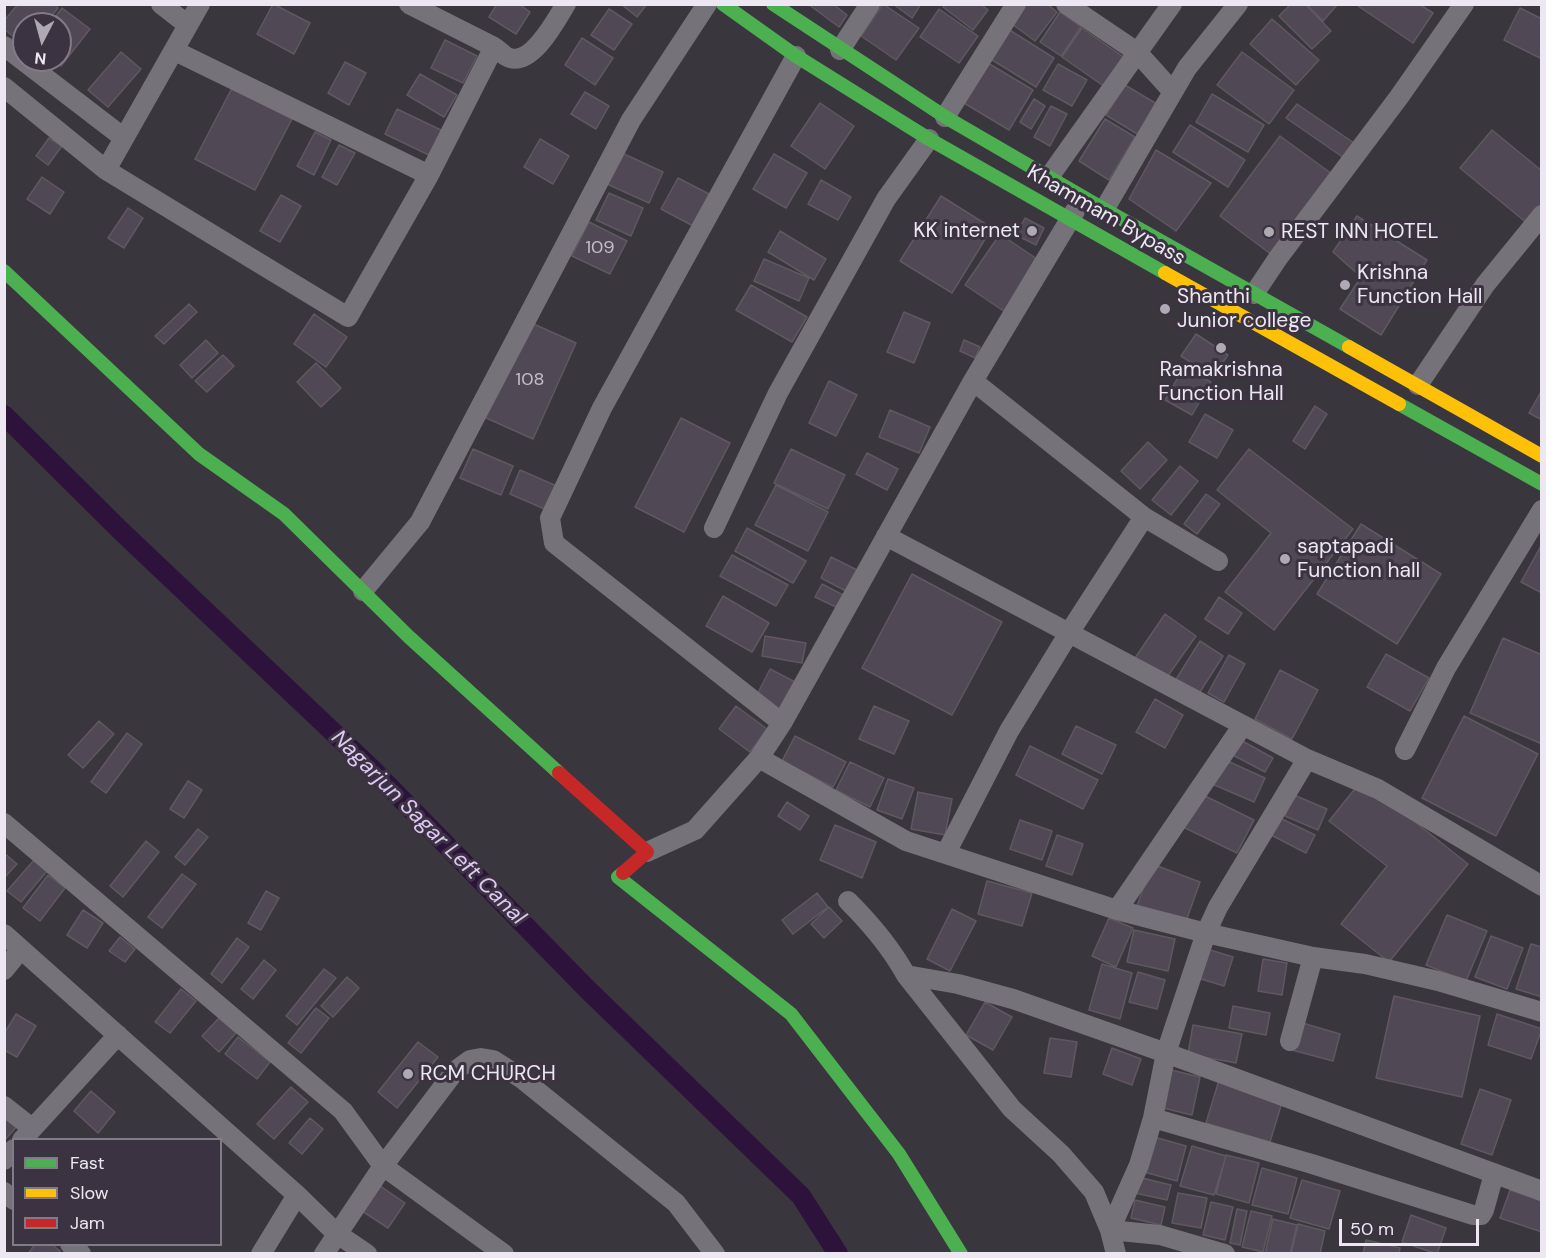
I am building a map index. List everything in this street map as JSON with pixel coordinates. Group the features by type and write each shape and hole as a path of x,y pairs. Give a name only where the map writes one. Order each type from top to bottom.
{"main road":[{"name":"Khammam Bypass","path":"723,4 796,56 1019,191 1542,484"},
{"name":"Khammam Bypass","path":"772,4 945,117 1104,210 1542,456"},
{"path":"4,272 199,454 284,514 409,637 647,852 618,877 791,1014 899,1154 961,1254"}],"street":[{"path":"161,4 188,25"},
{"path":"106,171 200,4"},
{"path":"409,4 511,58 524,57 533,52 566,4"},
{"path":"363,591 420,522 631,120 707,4"},
{"path":"840,50 870,4"},
{"path":"945,117 1016,4"},
{"path":"1066,4 1137,52 1173,92"},
{"path":"1049,177 1172,4"},
{"path":"1104,210 1187,68 1238,4"},
{"path":"1254,294 1278,258 1399,97 1464,4"},
{"path":"4,46 124,138"},
{"path":"4,87 106,171 348,317 429,175 494,47"},
{"path":"175,51 429,175"},
{"path":"782,723 554,543 550,518 602,408 796,56"},
{"path":"714,528 778,393 886,199 929,138"},
{"path":"647,852 695,830 759,758 782,723 973,381 1070,218 1085,198"},
{"path":"1418,385 1485,285 1542,215"},
{"path":"973,381 1144,517 1218,561"},
{"path":"1406,750 1446,668 1542,510"},
{"path":"946,853 1010,731 1069,633 1144,517"},
{"path":"886,536 1307,759 1378,789 1542,886"},
{"path":"1117,910 1243,725"},
{"path":"759,758 906,841 1117,910 1313,957 1365,964 1438,981 1542,1012"},
{"path":"1110,1230 1139,1165 1153,1118 1166,1053 1206,933 1218,907 1307,759"},
{"path":"4,823 343,1111 383,1166 504,1254"},
{"path":"848,901 893,952 906,975 1012,1109 1061,1154 1094,1192 1110,1230 1116,1254"},
{"path":"4,934 336,1233 367,1254"},
{"path":"4,969 21,949"},
{"path":"1290,1041 1313,957"},
{"path":"906,975 958,984 1013,999 1542,1191"},
{"path":"4,1106 27,1134 118,1035"},
{"path":"324,1254 383,1166 455,1071 470,1060 481,1058 493,1060 521,1078 676,1203 715,1254"},
{"path":"1153,1118 1312,1164 1473,1215 1481,1215 1484,1210 1494,1174"},
{"path":"261,1254 297,1196"},
{"path":"1110,1230 1160,1235 1225,1254"}],"building":[{"path":"18,4 54,4 58,8 55,12 12,12 12,35 4,29 4,21"},
{"path":"273,4 310,23 294,54 257,34"},
{"path":"497,4 519,4 530,12 516,34 489,17"},
{"path":"621,4 647,4 637,17"},
{"path":"808,4 833,4 847,15 839,27"},
{"path":"883,4 919,28 896,60 861,36"},
{"path":"893,4 921,4 912,18"},
{"path":"945,4 981,4 988,10 973,30 943,7"},
{"path":"1021,4 1047,4 1057,12 1035,41 1008,21"},
{"path":"1291,4 1305,4 1331,31 1312,49 1279,16"},
{"path":"1306,4 1338,4 1323,21"},
{"path":"1355,4 1419,4 1433,13 1413,43"},
{"path":"1520,8 1542,19 1542,59 1504,40"},
{"path":"609,9 632,24 614,50 591,35"},
{"path":"939,9 978,36 959,63 920,37"},
{"path":"1060,12 1081,27 1061,56 1040,42"},
{"path":"72,16 90,29 72,52"},
{"path":"1272,19 1319,60 1296,85 1250,44"},
{"path":"1082,28 1125,58 1105,87 1062,57"},
{"path":"1008,29 1054,58 1036,87 989,58"},
{"path":"582,38 613,58 595,85 565,65"},
{"path":"445,40 477,56 463,83 431,68"},
{"path":"121,52 141,69 108,107 88,90"},
{"path":"1242,52 1294,90 1269,124 1217,85"},
{"path":"345,62 366,73 349,105 328,93"},
{"path":"988,63 1033,90 1009,130 964,103"},
{"path":"1058,64 1087,80 1072,106 1043,90"},
{"path":"420,74 457,95 444,117 407,95"},
{"path":"1125,85 1157,104 1139,135 1106,115"},
{"path":"232,88 292,119 255,190 195,159"},
{"path":"585,92 609,106 596,129 571,114"},
{"path":"1212,94 1264,125 1248,152 1196,122"},
{"path":"1034,99 1045,106 1031,129 1020,122"},
{"path":"820,103 854,126 825,169 791,146"},
{"path":"1297,104 1354,143 1344,158 1286,118"},
{"path":"1051,106 1067,114 1050,146 1034,137"},
{"path":"397,109 443,131 431,156 385,134"},
{"path":"1105,119 1135,137 1109,180 1079,161"},
{"path":"1190,125 1245,160 1228,187 1173,152"},
{"path":"1492,130 1542,171 1542,209 1528,224 1460,168"},
{"path":"315,132 331,140 314,175 297,166"},
{"path":"1280,136 1332,174 1272,255 1220,216"},
{"path":"49,138 62,146 48,165 36,156"},
{"path":"540,139 569,156 553,184 524,167"},
{"path":"339,145 355,153 337,185 322,177"},
{"path":"1156,150 1211,183 1176,231 1129,199"},
{"path":"622,153 663,172 649,203 607,184"},
{"path":"774,154 807,173 786,208 753,189"},
{"path":"42,177 64,192 50,214 27,199"},
{"path":"678,178 713,196 697,228 661,209"},
{"path":"821,180 851,197 838,220 808,204"},
{"path":"609,193 643,208 631,236 596,220"},
{"path":"281,195 301,206 280,242 260,231"},
{"path":"941,196 992,228 952,293 900,261"},
{"path":"128,208 143,218 124,248 108,238"},
{"path":"1357,216 1427,260 1381,335 1340,309 1361,277 1333,252"},
{"path":"1025,218 1044,228 1036,245 1016,235"},
{"path":"589,222 627,241 610,274 572,256"},
{"path":"780,231 826,259 814,280 768,252"},
{"path":"1000,234 1040,261 1005,312 965,285"},
{"path":"764,259 809,278 799,301 754,281"},
{"path":"751,285 807,317 792,342 736,310"},
{"path":"189,304 197,312 164,344 155,336"},
{"path":"904,312 930,323 914,363 887,352"},
{"path":"314,314 347,337 326,367 294,344"},
{"path":"527,321 576,343 533,439 484,417"},
{"path":"1196,334 1228,355 1213,377 1181,356"},
{"path":"206,340 218,353 192,378 180,365"},
{"path":"964,340 980,347 975,358 960,351"},
{"path":"223,355 234,366 207,392 195,381"},
{"path":"316,363 341,388 321,407 297,382"},
{"path":"1184,367 1211,382 1192,415 1165,400"},
{"path":"829,381 857,395 836,436 809,423"},
{"path":"1542,390 1542,420 1529,413"},
{"path":"1315,406 1327,414 1305,449 1293,441"},
{"path":"890,410 930,427 919,453 879,437"},
{"path":"1205,414 1233,430 1217,458 1189,442"},
{"path":"681,418 730,443 684,532 635,507"},
{"path":"1148,442 1167,460 1140,489 1121,471"},
{"path":"473,449 513,466 501,495 460,478"},
{"path":"791,449 845,475 828,509 774,483"},
{"path":"1249,449 1353,529 1274,630 1225,592 1271,533 1217,490"},
{"path":"867,453 898,469 887,490 856,474"},
{"path":"1180,466 1198,481 1171,515 1152,500"},
{"path":"520,470 559,487 549,511 510,494"},
{"path":"776,485 828,512 808,551 755,525"},
{"path":"1206,494 1220,504 1197,534 1184,524"},
{"path":"1361,524 1441,574 1397,644 1317,594"},
{"path":"747,528 806,561 793,583 735,551"},
{"path":"1542,544 1542,593 1521,582"},
{"path":"732,555 788,585 776,606 720,576"},
{"path":"831,557 857,570 846,591 821,578"},
{"path":"912,574 1002,622 952,715 862,668"},
{"path":"822,584 845,596 838,608 815,597"},
{"path":"723,596 769,623 752,652 706,626"},
{"path":"1219,597 1242,613 1228,634 1205,619"},
{"path":"1165,614 1196,636 1165,680 1135,658"},
{"path":"765,636 806,643 802,663 762,656"},
{"path":"1503,638 1542,655 1542,744 1470,713"},
{"path":"1200,641 1223,656 1198,695 1175,681"},
{"path":"1386,654 1429,678 1410,711 1367,687"},
{"path":"1229,655 1245,664 1224,702 1208,693"},
{"path":"770,669 797,683 783,712 755,699"},
{"path":"1280,670 1318,690 1292,739 1255,719"},
{"path":"1155,699 1183,715 1165,748 1136,732"},
{"path":"736,706 767,729 750,752 719,729"},
{"path":"874,706 909,721 894,754 859,739"},
{"path":"1464,716 1538,754 1496,836 1422,798"},
{"path":"99,721 114,734 83,768 68,755"},
{"path":"1076,726 1116,745 1102,774 1062,754"},
{"path":"127,733 142,744 106,793 91,782"},
{"path":"795,736 846,762 833,787 782,761"},
{"path":"1237,738 1273,758 1265,772 1229,753"},
{"path":"1030,746 1098,780 1083,809 1016,775"},
{"path":"1223,759 1265,778 1254,802 1212,784"},
{"path":"850,762 884,778 870,807 836,790"},
{"path":"888,779 914,788 902,819 877,810"},
{"path":"1362,780 1468,864 1389,962 1341,924 1387,866 1329,821"},
{"path":"188,781 202,790 184,818 170,809"},
{"path":"918,792 952,799 945,835 911,829"},
{"path":"1199,793 1254,820 1237,853 1183,827"},
{"path":"1294,795 1327,809 1318,830 1285,816"},
{"path":"787,802 809,816 800,830 778,816"},
{"path":"1280,818 1315,835 1306,853 1271,835"},
{"path":"1020,820 1052,831 1042,860 1010,849"},
{"path":"835,825 876,842 862,878 820,860"},
{"path":"198,829 208,837 185,865 175,857"},
{"path":"1057,835 1083,844 1072,875 1046,866"},
{"path":"146,841 159,852 123,897 110,886"},
{"path":"4,853 17,864 4,878"},
{"path":"35,859 48,870 21,902 7,891"},
{"path":"1152,864 1200,882 1185,924 1137,906"},
{"path":"182,874 196,884 162,928 148,917"},
{"path":"48,875 65,888 40,921 23,908"},
{"path":"987,881 1032,893 1022,926 978,914"},
{"path":"266,891 279,898 261,930 248,923"},
{"path":"817,893 828,907 793,934 782,920"},
{"path":"829,907 842,921 824,938 811,924"},
{"path":"952,909 976,921 950,971 927,959"},
{"path":"83,910 103,923 87,948 67,935"},
{"path":"1447,915 1487,931 1466,981 1426,965"},
{"path":"1109,918 1133,928 1116,967 1092,956"},
{"path":"1134,930 1175,939 1168,971 1127,962"},
{"path":"1491,936 1523,948 1507,989 1475,977"},
{"path":"120,937 135,949 125,962 109,951"},
{"path":"237,938 249,947 222,983 211,974"},
{"path":"1531,944 1542,947 1542,997 1516,989"},
{"path":"1207,949 1233,957 1224,986 1198,978"},
{"path":"1263,959 1287,963 1282,995 1258,991"},
{"path":"264,960 276,970 253,999 241,989"},
{"path":"1102,964 1132,973 1120,1019 1089,1010"},
{"path":"324,969 336,978 297,1025 286,1016"},
{"path":"1138,972 1165,980 1157,1009 1129,1002"},
{"path":"347,977 359,988 333,1017 321,1006"},
{"path":"181,989 196,1001 170,1033 155,1022"},
{"path":"1394,996 1480,1016 1462,1097 1376,1078"},
{"path":"985,1002 1012,1017 993,1050 966,1035"},
{"path":"1233,1006 1270,1013 1266,1035 1229,1028"},
{"path":"316,1008 329,1018 301,1053 288,1043"},
{"path":"16,1014 36,1026 17,1057 4,1050 4,1034"},
{"path":"1497,1014 1542,1029 1531,1059 1488,1045"},
{"path":"219,1018 236,1033 219,1052 202,1036"},
{"path":"1299,1022 1340,1034 1333,1061 1292,1050"},
{"path":"1193,1025 1242,1034 1236,1063 1188,1054"},
{"path":"238,1037 270,1062 257,1079 225,1054"},
{"path":"1050,1038 1077,1042 1071,1077 1044,1073"},
{"name":"RCM CHURCH","path":"418,1042 438,1057 397,1108 378,1092"},
{"path":"1112,1048 1141,1059 1132,1085 1103,1074"},
{"path":"1167,1069 1200,1077 1192,1115 1159,1107"},
{"path":"1219,1080 1283,1099 1270,1142 1206,1123"},
{"path":"291,1087 308,1102 274,1139 257,1124"},
{"path":"1480,1089 1511,1100 1492,1155 1461,1144"},
{"path":"91,1091 115,1112 98,1133 74,1111"},
{"path":"4,1114 18,1125 4,1141"},
{"path":"310,1118 323,1129 302,1154 289,1143"},
{"path":"1154,1137 1186,1146 1177,1181 1144,1172"},
{"path":"1192,1146 1226,1156 1214,1195 1180,1186"},
{"path":"1226,1155 1259,1163 1249,1203 1216,1194"},
{"path":"1262,1168 1297,1178 1288,1214 1252,1205"},
{"path":"1138,1177 1171,1185 1167,1200 1135,1193"},
{"path":"1302,1180 1340,1191 1329,1229 1290,1218"},
{"path":"373,1181 405,1203 388,1228 356,1207"},
{"path":"1510,1190 1542,1201 1542,1232 1500,1218"},
{"path":"1178,1193 1207,1198 1201,1228 1172,1223"},
{"path":"1135,1200 1165,1207 1161,1225 1131,1218"},
{"path":"1211,1202 1233,1207 1225,1240 1203,1235"},
{"path":"1237,1209 1247,1211 1240,1245 1230,1243"},
{"path":"1251,1211 1272,1216 1263,1252 1242,1247"},
{"path":"1411,1215 1446,1228 1437,1254 1402,1242"},
{"path":"1273,1219 1297,1225 1290,1254 1265,1254"},
{"path":"1298,1224 1325,1231 1320,1254 1291,1254"},
{"path":"1366,1240 1400,1248 1399,1254 1363,1254"},
{"path":"34,1246 54,1246 60,1251 58,1254 28,1254"}],"waterway":[{"name":"Nagarjun Sagar Left Canal","path":"4,415 121,531 372,769 587,989 801,1196 838,1254"}],"traffic: fast":[{"path":"723,4 796,56 929,139 1165,273"},
{"path":"773,4 947,118 1349,347"},
{"path":"4,271 199,454 284,514 409,637 559,773"},
{"path":"1399,404 1542,484"},
{"path":"623,873 618,877 791,1014 899,1154 961,1254"}],"traffic: slow":[{"path":"1165,273 1399,404"},
{"path":"1349,347 1542,456"}],"traffic: jam":[{"path":"559,773 647,852 623,873"}],"place":[{"name":"KK internet","path":"1032,231"},
{"name":"REST INN HOTEL","path":"1269,232"},
{"name":"Krishna Function Hall","path":"1345,285"},
{"name":"Shanthi Junior college","path":"1165,309"},
{"name":"Ramakrishna Function Hall","path":"1221,348"},
{"name":"saptapadi Function hall","path":"1285,559"},
{"name":"RCM CHURCH","path":"408,1074"}]}
